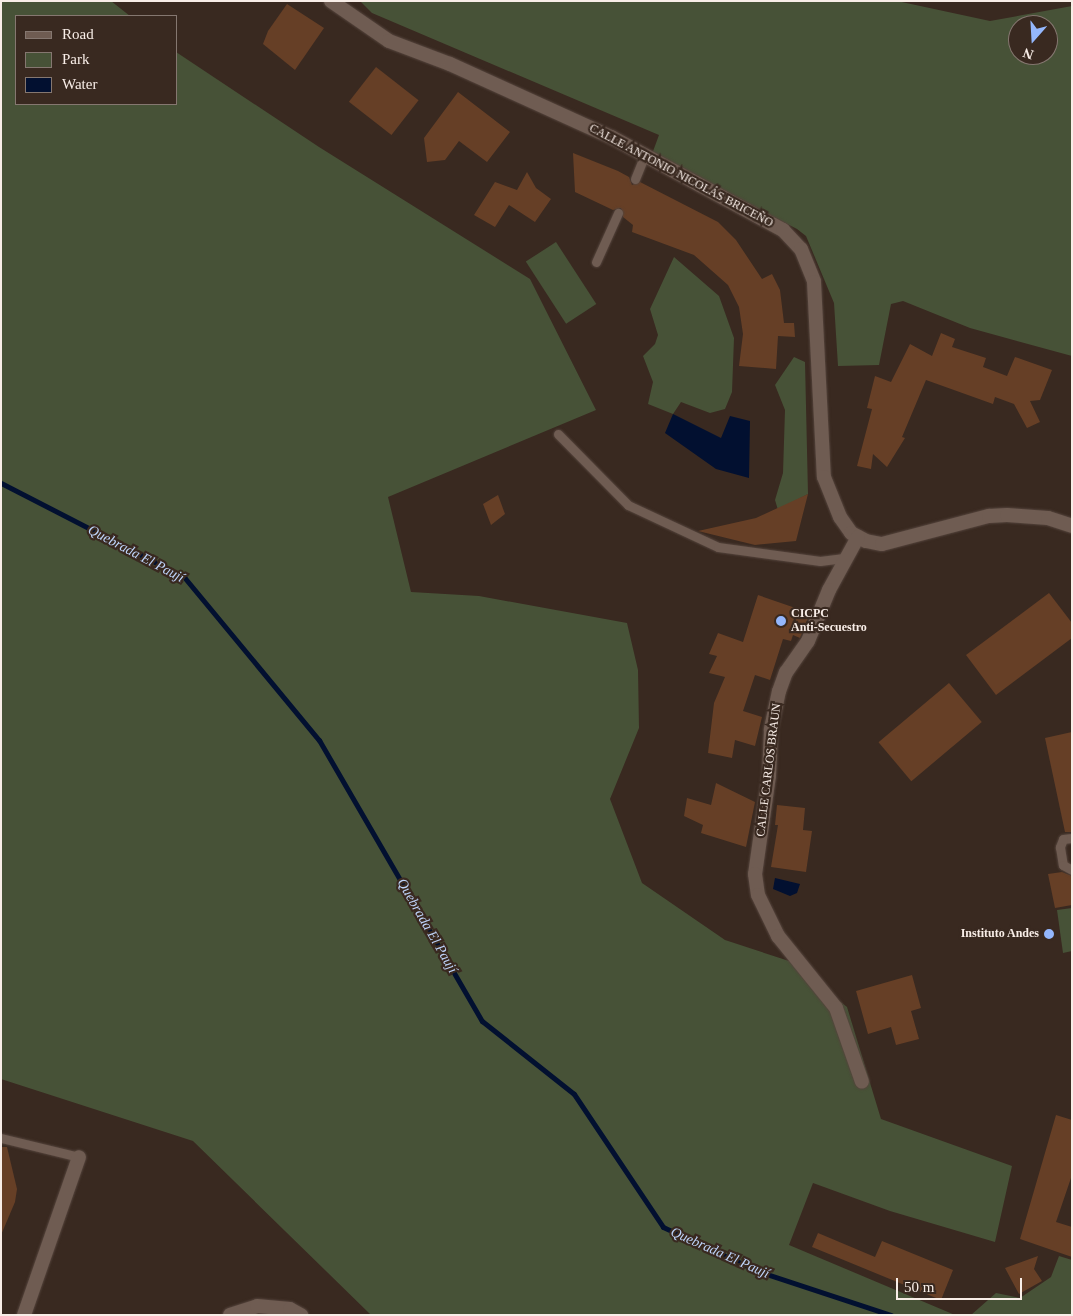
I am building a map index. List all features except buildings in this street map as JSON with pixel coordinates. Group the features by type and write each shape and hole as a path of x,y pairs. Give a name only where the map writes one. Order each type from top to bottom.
{"street":[{"name":"CALLE ANTONIO NICOLÁS BRICEÑO","path":"331,1 341,11 389,41 450,64 645,154 783,230 801,249 814,282 818,312 824,477 840,517 858,537"},
{"path":"858,537 882,544 989,516 1007,515 1048,518 1072,526"},
{"name":"CALLE CARLOS BRAUN","path":"858,537 829,590 808,641 786,672 774,708 770,776 755,874 758,895 778,936 836,1008 862,1082"},
{"path":"24,1315 79,1157"},
{"path":"230,1315 257,1306 290,1309 301,1315"}],"lane":[{"path":"634,179 645,154"},
{"path":"596,262 618,213"},
{"path":"558,434 628,505 718,547 820,561 846,558"},
{"path":"1072,838 1063,839 1060,847 1063,864 1072,870"},
{"path":"1,1138 79,1157"}],"green space":[{"path":"1,1 111,1 129,15 15,15 15,105 178,105 178,53 319,147 530,279 596,410 388,497 411,592 479,596 627,623 638,670 639,728 610,799 642,883 725,940 789,961 847,1007 881,1119 1012,1166 995,1242 890,1211 813,1183 789,1245 955,1315 371,1315 193,1141 1,1079"},
{"path":"360,1 897,1 990,21 1008,18 1008,65 1058,65 1058,15 1023,15 1072,6 1072,356 970,328 903,301 891,304 879,365 838,366 834,303 806,236 797,229 652,154 659,135 372,13"},
{"path":"556,242 596,304 566,324 526,262"},
{"path":"674,257 719,296 734,338 732,392 725,409 710,413 681,402 673,414 648,404 653,382 643,356 655,344 658,335 650,309"},
{"path":"794,357 805,362 808,494 778,510 775,500 783,473 785,410 775,385"},
{"path":"1072,908 1072,951 1063,953 1057,910"},
{"path":"1059,1256 1072,1260 1072,1315 971,1315 996,1293 1020,1298 1051,1277"}],"water":[{"path":"673,414 721,438 730,416 750,421 749,478 716,469 665,433"},
{"path":"775,878 800,884 797,893 790,896 773,889"}],"waterway":[{"name":"Quebrada El Paují","path":"1,483 184,577 319,740 482,1021 574,1094 663,1227 760,1272 891,1315"}],"place":[{"name":"CICPC Anti-Secuestro","path":"781,621"},
{"name":"Instituto Andes","path":"1049,934"}]}
